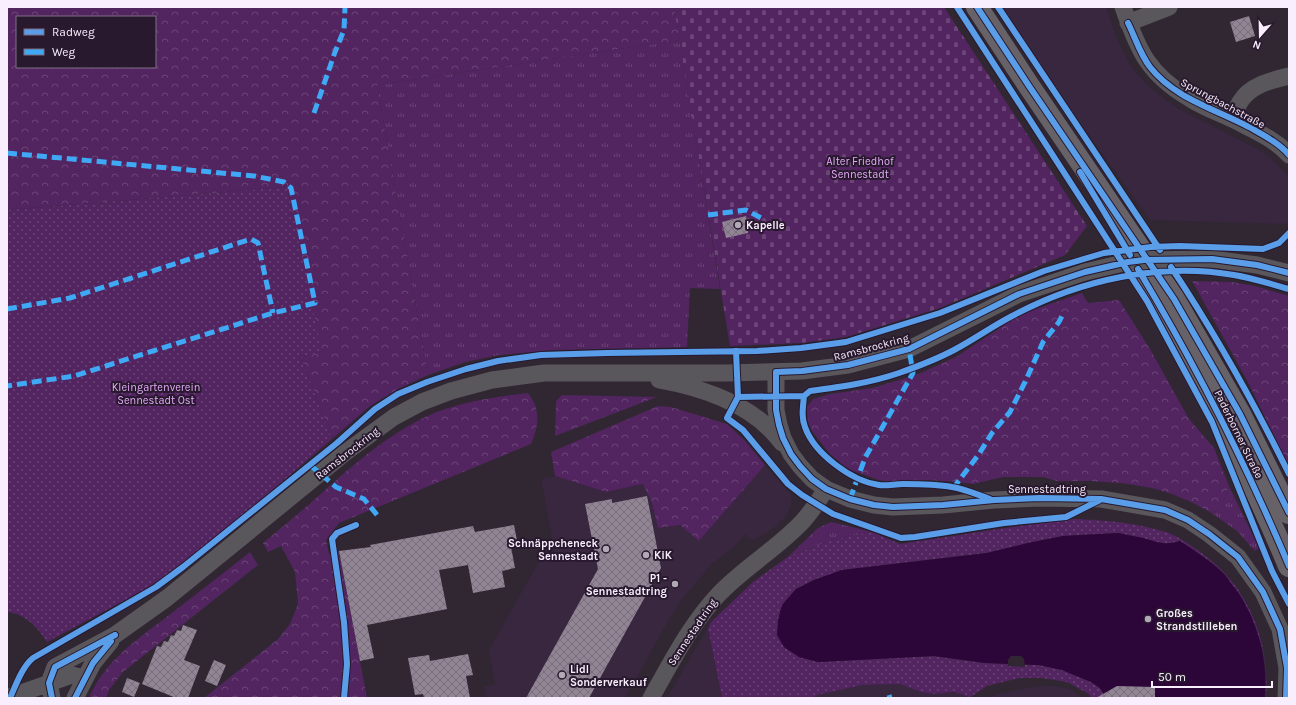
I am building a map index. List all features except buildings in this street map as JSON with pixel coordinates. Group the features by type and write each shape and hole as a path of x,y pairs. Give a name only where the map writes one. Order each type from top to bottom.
{"main road":[{"name":"Paderborner Straße","path":"977,7 1174,299 1240,414 1289,513"},
{"name":"Paderborner Straße","path":"1029,86 1155,297 1221,418 1272,526 1289,566"}],"street":[{"path":"1126,15 1169,7"},
{"name":"Sprungbachstraße","path":"1126,15 1138,46 1145,59 1157,75 1189,99 1232,118 1276,144 1289,155"},
{"path":"1232,118 1241,100 1247,93 1275,79 1289,76"},
{"name":"Ramsbrockring","path":"50,690 55,667 116,635 167,598 364,439 394,417 422,402 451,391 492,380 544,373 776,372 802,371 848,365 909,349 1019,294 1085,272 1128,262 1144,260 1212,260 1257,265 1289,273"},
{"name":"Sennestadtring","path":"776,372 776,410 783,438 791,454 805,472 826,489 850,500 893,507 943,505 1017,499 1101,499 1164,510 1182,518 1209,534 1238,557 1263,592 1280,629 1287,668 1286,698"},
{"name":"Ramsbrockring","path":"622,373 668,381 710,393 745,409 760,420 777,436 791,454"},
{"name":"Sennestadtring","path":"651,698 686,637 709,605 736,577 777,544 802,521 826,489"},
{"name":"Ramsbrockring","path":"75,698 102,650 116,635"},
{"path":"7,698 50,690 72,675 85,678"}],"shaded area":[{"path":"1002,7 1106,7 1117,39 1131,67 1150,88 1174,106 1259,150 1272,159 1286,174 1289,180 1289,224 1150,220 1074,114"},
{"path":"765,465 791,495 792,504 785,517 775,527 757,539 752,540 745,534 734,547 712,564 683,598 671,616 625,698 486,698 484,687 495,684 489,650 542,556 555,553 541,479 555,476 606,492 643,484 652,503 658,528 680,525 699,541"},
{"path":"1118,533 1161,543 1180,541 1219,569 1243,600 1250,613 1260,640 1265,669 1265,698 1106,698 1100,688 1091,682 1062,670 1039,665 985,663 934,656 818,662 799,657 784,647 777,635 778,620 782,605 796,589 814,580 842,570 987,553 1063,536"},
{"path":"708,628 722,698 667,698 694,651"},
{"path":"862,685 903,685 921,692 934,694 958,692 968,698 813,698 817,695"},
{"path":"1041,686 1054,686 1070,689 1082,697 1088,698 985,698 1015,690"}],"green space":[{"path":"7,7 674,7 680,40 377,85 428,375 398,389 370,406 332,439 301,358 321,352 287,187 7,210"},
{"name":"Alter Friedhof Sennestadt","path":"674,7 944,7 1087,226 1065,255 940,308 846,337 801,343 730,346"},
{"path":"680,40 720,289 690,288 687,347 553,350 499,355 465,362 428,375 377,85"},
{"name":"Kleingartenverein Sennestadt Ost","path":"287,187 322,352 301,358 332,439 235,522 155,584 47,642 39,631 25,618 14,613 7,612 7,210"},
{"path":"1192,281 1232,282 1255,286 1289,296 1289,467 1248,382"},
{"path":"1082,293 1088,303 1119,300 1150,349 1189,419 1214,448 1229,486 1220,511 1210,512 1172,494 1152,488 1121,483 1057,481 1043,477 1003,477 973,484 930,480 889,482 853,471 844,466 829,453 812,431 808,422 807,407 813,399 830,394 872,388 916,375 956,357 1015,318 1033,310"},
{"path":"528,393 537,411 536,431 531,444 339,523 326,540 329,554 339,551 367,698 204,698 278,639 290,624 298,604 295,572 281,546 268,552 263,543 366,455 380,444 410,425 450,407 489,398"},
{"path":"562,395 657,397 555,436 556,401"},
{"path":"658,406 671,407 727,424 746,442 765,465 699,541 680,525 658,528 652,503 643,484 606,492 555,476 551,452"},
{"path":"1229,486 1259,548 1255,551 1237,531 1210,512 1220,511"},
{"path":"1075,519 1121,522 1166,532 1184,541 1217,565 1243,597 1260,635 1264,655 1265,665 1262,647 1225,575 1211,562 1180,541 1161,544 1118,533 1063,536 987,553 842,570 814,580 796,589 784,647 799,657 818,662 934,656 985,663 1039,665 1062,670 1091,682 1100,688 1106,698 1091,698 1089,694 1067,682 1042,678 1019,678 987,686 969,698 954,692 934,694 921,692 900,684 862,685 817,695 813,698 722,698 708,628 711,622 753,582 789,556 833,540 872,532 900,544"},
{"path":"831,522 872,532 833,540 789,556 818,528"},
{"path":"250,552 258,565 123,672 109,690 106,698 89,698 104,672 125,650"},
{"path":"1266,673 1266,698 1265,698"}],"pier":[{"path":"1011,656 1021,656 1024,659 1025,667 1008,666 1008,660"}],"marked path":[{"path":"314,113 344,30 345,7"},
{"path":"7,153 254,176 284,182 291,188 315,303 273,313 74,376 7,386"},
{"path":"708,215 746,210 765,220"},
{"path":"7,309 70,298 251,239 258,243 273,313"},
{"path":"952,487 954,487 979,454 992,433 1010,412 1043,342 1062,316"},
{"path":"850,499 865,458 913,373 909,349"},
{"path":"310,465 336,487 364,499 378,516"}],"cycle path":[{"path":"957,7 1147,301 1212,422 1272,571 1289,604"},
{"path":"977,7 1174,299 1240,414 1289,513"},
{"path":"998,7 1160,250"},
{"path":"1128,23 1146,62 1160,78 1183,95 1260,133 1276,143 1289,155"},
{"path":"1080,172 1130,255"},
{"path":"10,698 22,671 33,658 156,587 337,443 375,409 398,394 427,382 466,369 498,361 541,355 757,351 801,348 846,342 940,313 1044,271 1104,253 1151,247 1180,246 1263,249 1279,243 1289,233"},
{"path":"1286,698 1287,668 1280,629 1263,592 1238,557 1209,534 1188,520 1165,510 1101,499 1040,498 893,507 874,505 850,499 826,489 812,479 791,454 783,438 776,410 776,372 802,371 848,365 909,349 1019,294 1085,272 1128,262 1144,260 1212,259 1257,265 1289,273"},
{"path":"1171,267 1203,317 1233,369 1289,474"},
{"path":"1138,269 1180,341 1219,415 1273,528 1289,566"},
{"path":"738,397 804,396 810,391 855,384 899,373 948,353 1007,319 1039,303 1066,292 1121,277 1178,271 1206,272 1241,276 1289,289"},
{"path":"736,351 738,397 727,418 743,430 788,484 802,495 833,514 901,538 1004,523 1066,517 1100,500"},
{"path":"804,396 803,419 810,437 825,456 846,472 857,478 879,485 916,484 946,486 962,489 990,499"},
{"path":"344,698 347,664 344,622 332,539 337,533 356,525"},
{"path":"52,698 49,683 55,667 115,635"},
{"path":"75,698 93,663 111,641"}],"place":[{"name":"Kapelle","path":"738,225"},
{"name":"Schnäppcheneck Sennestadt","path":"606,549"},
{"name":"KiK","path":"646,555"},
{"name":"P1 - Sennestadtring","path":"675,584"},
{"name":"Großes Strandstilleben","path":"1148,619"},
{"name":"Lidl Sonderverkauf","path":"562,675"}]}
